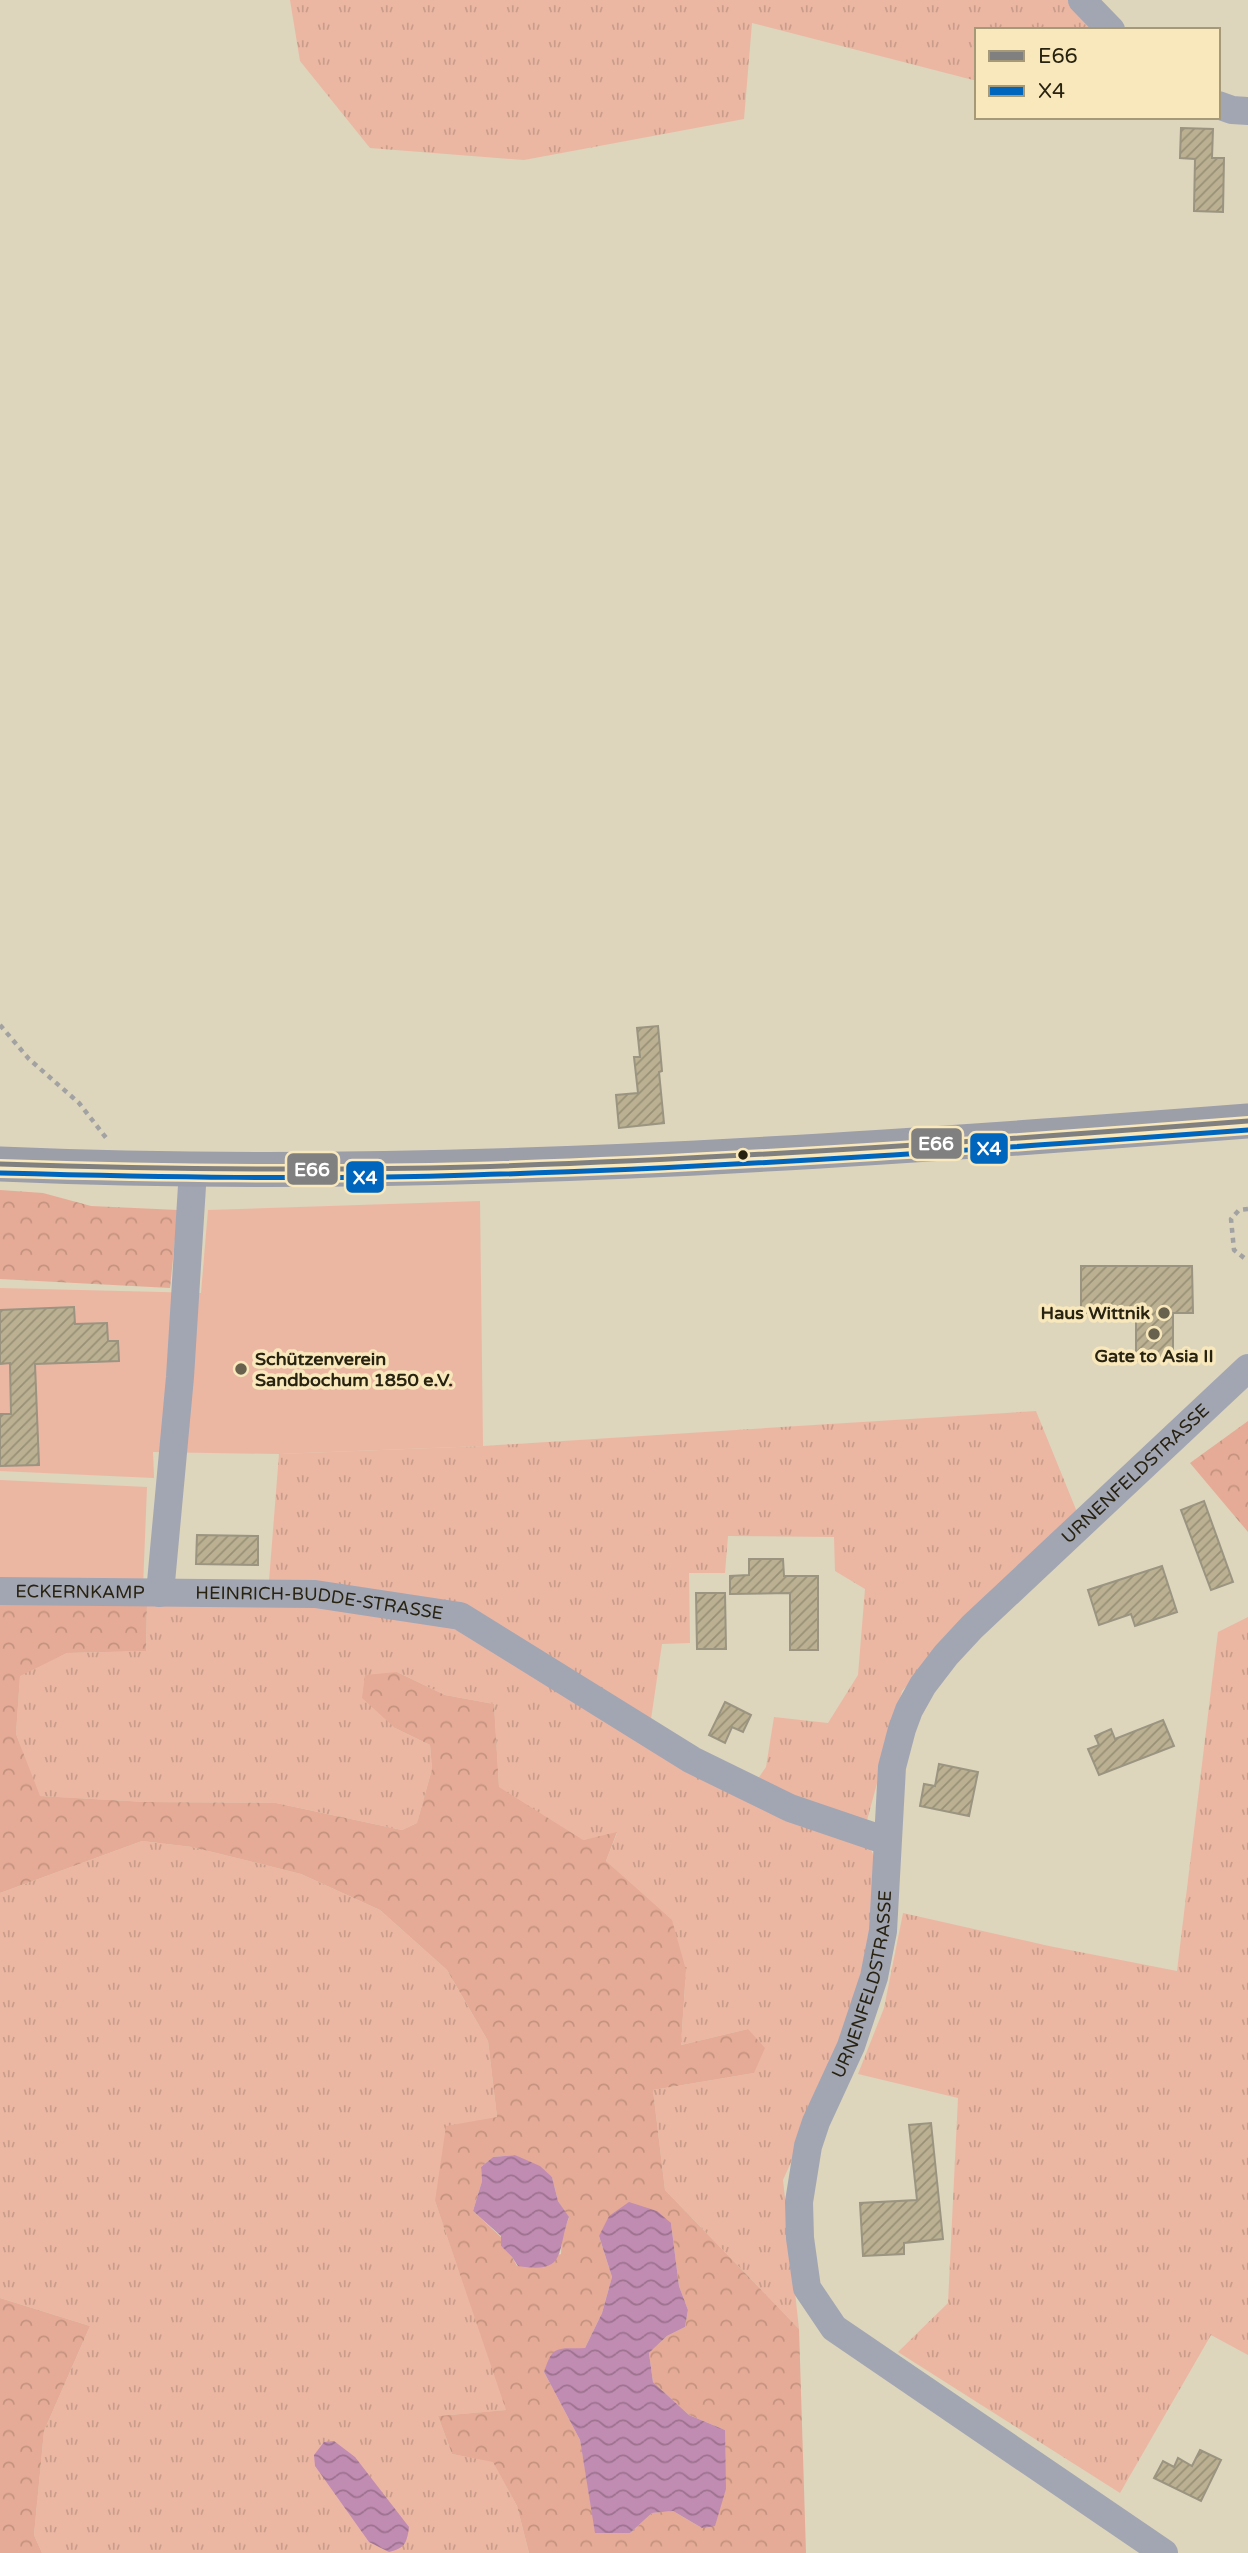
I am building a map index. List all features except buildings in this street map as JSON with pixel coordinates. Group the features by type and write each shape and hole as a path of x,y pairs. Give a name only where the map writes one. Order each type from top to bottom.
{"main road":[{"path":"0,1164 193,1170 583,1163 1008,1139 1248,1121"}],"street":[{"path":"1082,0 1109,28"},
{"path":"1220,107 1248,111"},
{"path":"160,1593 180,1377 193,1170"},
{"name":"URNENFELDSTRASSE","path":"1164,2553 834,2328 807,2288 800,2238 799,2202 816,2122 851,2046 874,1977 883,1931 892,1767 909,1710 939,1665 972,1627 1248,1368"},
{"name":"ECKERNKAMP","path":"0,1591 160,1593"},
{"name":"HEINRICH-BUDDE-STRASSE","path":"160,1593 315,1594 460,1616 692,1760 790,1808 887,1841"}],"path":[{"path":"0,1026 29,1059 79,1103 107,1136 107,1168"},
{"path":"1248,1209 1239,1210 1231,1219 1234,1250 1248,1261"}],"green space":[{"path":"290,0 1068,0 1094,28 975,28 975,80 752,23 744,119 524,160 370,148 300,61"},
{"path":"0,1190 43,1193 91,1206 178,1210 170,1288 0,1279"},
{"name":"Schützenverein Sandbochum 1850 e.V.","path":"480,1201 483,1446 279,1454 153,1452 154,1478 0,1471 0,1288 201,1293 208,1210"},
{"path":"1036,1411 1077,1512 902,1691 866,1824 755,1783 766,1767 774,1717 828,1723 858,1675 865,1589 835,1571 834,1537 728,1536 725,1573 689,1573 690,1643 662,1644 650,1726 490,1623 269,1581 279,1454 483,1446"},
{"path":"1248,1421 1248,1532 1190,1463"},
{"path":"0,1480 147,1487 143,1587 0,1580"},
{"path":"0,1602 147,1602 146,1651 67,1653 20,1676 16,1734 40,1796 146,1802 276,1803 402,1830 417,1823 432,1769 430,1745 395,1728 362,1698 365,1675 397,1672 445,1695 494,1704 499,1787 583,1840 617,1832 606,1861 672,1920 686,1970 681,2045 748,2029 765,2048 754,2073 653,2090 665,2190 799,2329 806,2553 529,2553 517,2506 493,2462 452,2454 438,2416 506,2410 435,2201 446,2126 497,2117 488,2041 447,1970 380,1910 301,1874 192,1847 142,1841 0,1893","holes":["515,2155 552,2177 558,2201 569,2218 562,2235 561,2254 517,2266 501,2246 501,2237 473,2211 482,2181 481,2167 493,2157","671,2223 679,2286 688,2310 685,2327 667,2336 649,2353 653,2382 689,2415 725,2430 702,2528 673,2511 652,2513 630,2533 596,2533 580,2440 544,2372 585,2348 602,2313 612,2277 599,2236"]},
{"path":"147,1602 314,1604 458,1625 870,1848 874,1856 874,1921 855,2019 783,2180 799,2329 665,2190 653,2090 754,2073 748,2029 681,2045 686,1970 636,1889 606,1861 617,1833 583,1840 520,1845 499,1787 494,1704 445,1695 397,1672 395,1728 430,1745 432,1769 417,1823 402,1830 276,1803 146,1802 39,1796 16,1734 20,1675 67,1653 146,1651"},
{"path":"1248,1617 1248,2355 1211,2335 1120,2493 898,2352 948,2303 958,2098 858,2074 884,2008 903,1913 1177,1971 1218,1632"},
{"path":"142,1841 192,1847 301,1874 380,1910 447,1970 488,2041 497,2117 435,2201 507,2410 438,2416 452,2454 493,2461 517,2506 529,2553 42,2553 34,2535 44,2431 90,2326 0,2298 0,1893"},
{"path":"0,2298 90,2326 44,2431 34,2535 42,2553 0,2553"}],"water":[{"path":"515,2155 540,2166 552,2177 558,2201 569,2217 557,2258 545,2267 518,2266 501,2246 501,2236 473,2211 482,2181 481,2167 493,2157"},
{"path":"629,2202 657,2211 671,2223 679,2286 688,2310 685,2327 667,2336 649,2353 653,2382 689,2415 725,2430 726,2489 715,2526 702,2528 673,2511 652,2513 630,2533 595,2533 580,2440 544,2372 550,2357 557,2350 585,2348 602,2313 612,2277 599,2236 609,2216"},
{"path":"334,2441 355,2457 409,2527 406,2541 399,2549 389,2552 369,2542 315,2466 314,2455 324,2442"}],"transit line":[{"name":"E66","path":"0,1164 235,1169 471,1167 860,1148 1248,1121"},
{"name":"X4","path":"0,1173 294,1178 568,1172 860,1157 1248,1130"}],"place":[{"name":"Haus Wittnik","path":"1164,1313"},
{"name":"Gate to Asia II","path":"1154,1334"},
{"name":"Schützenverein Sandbochum 1850 e.V.","path":"241,1369"}]}
